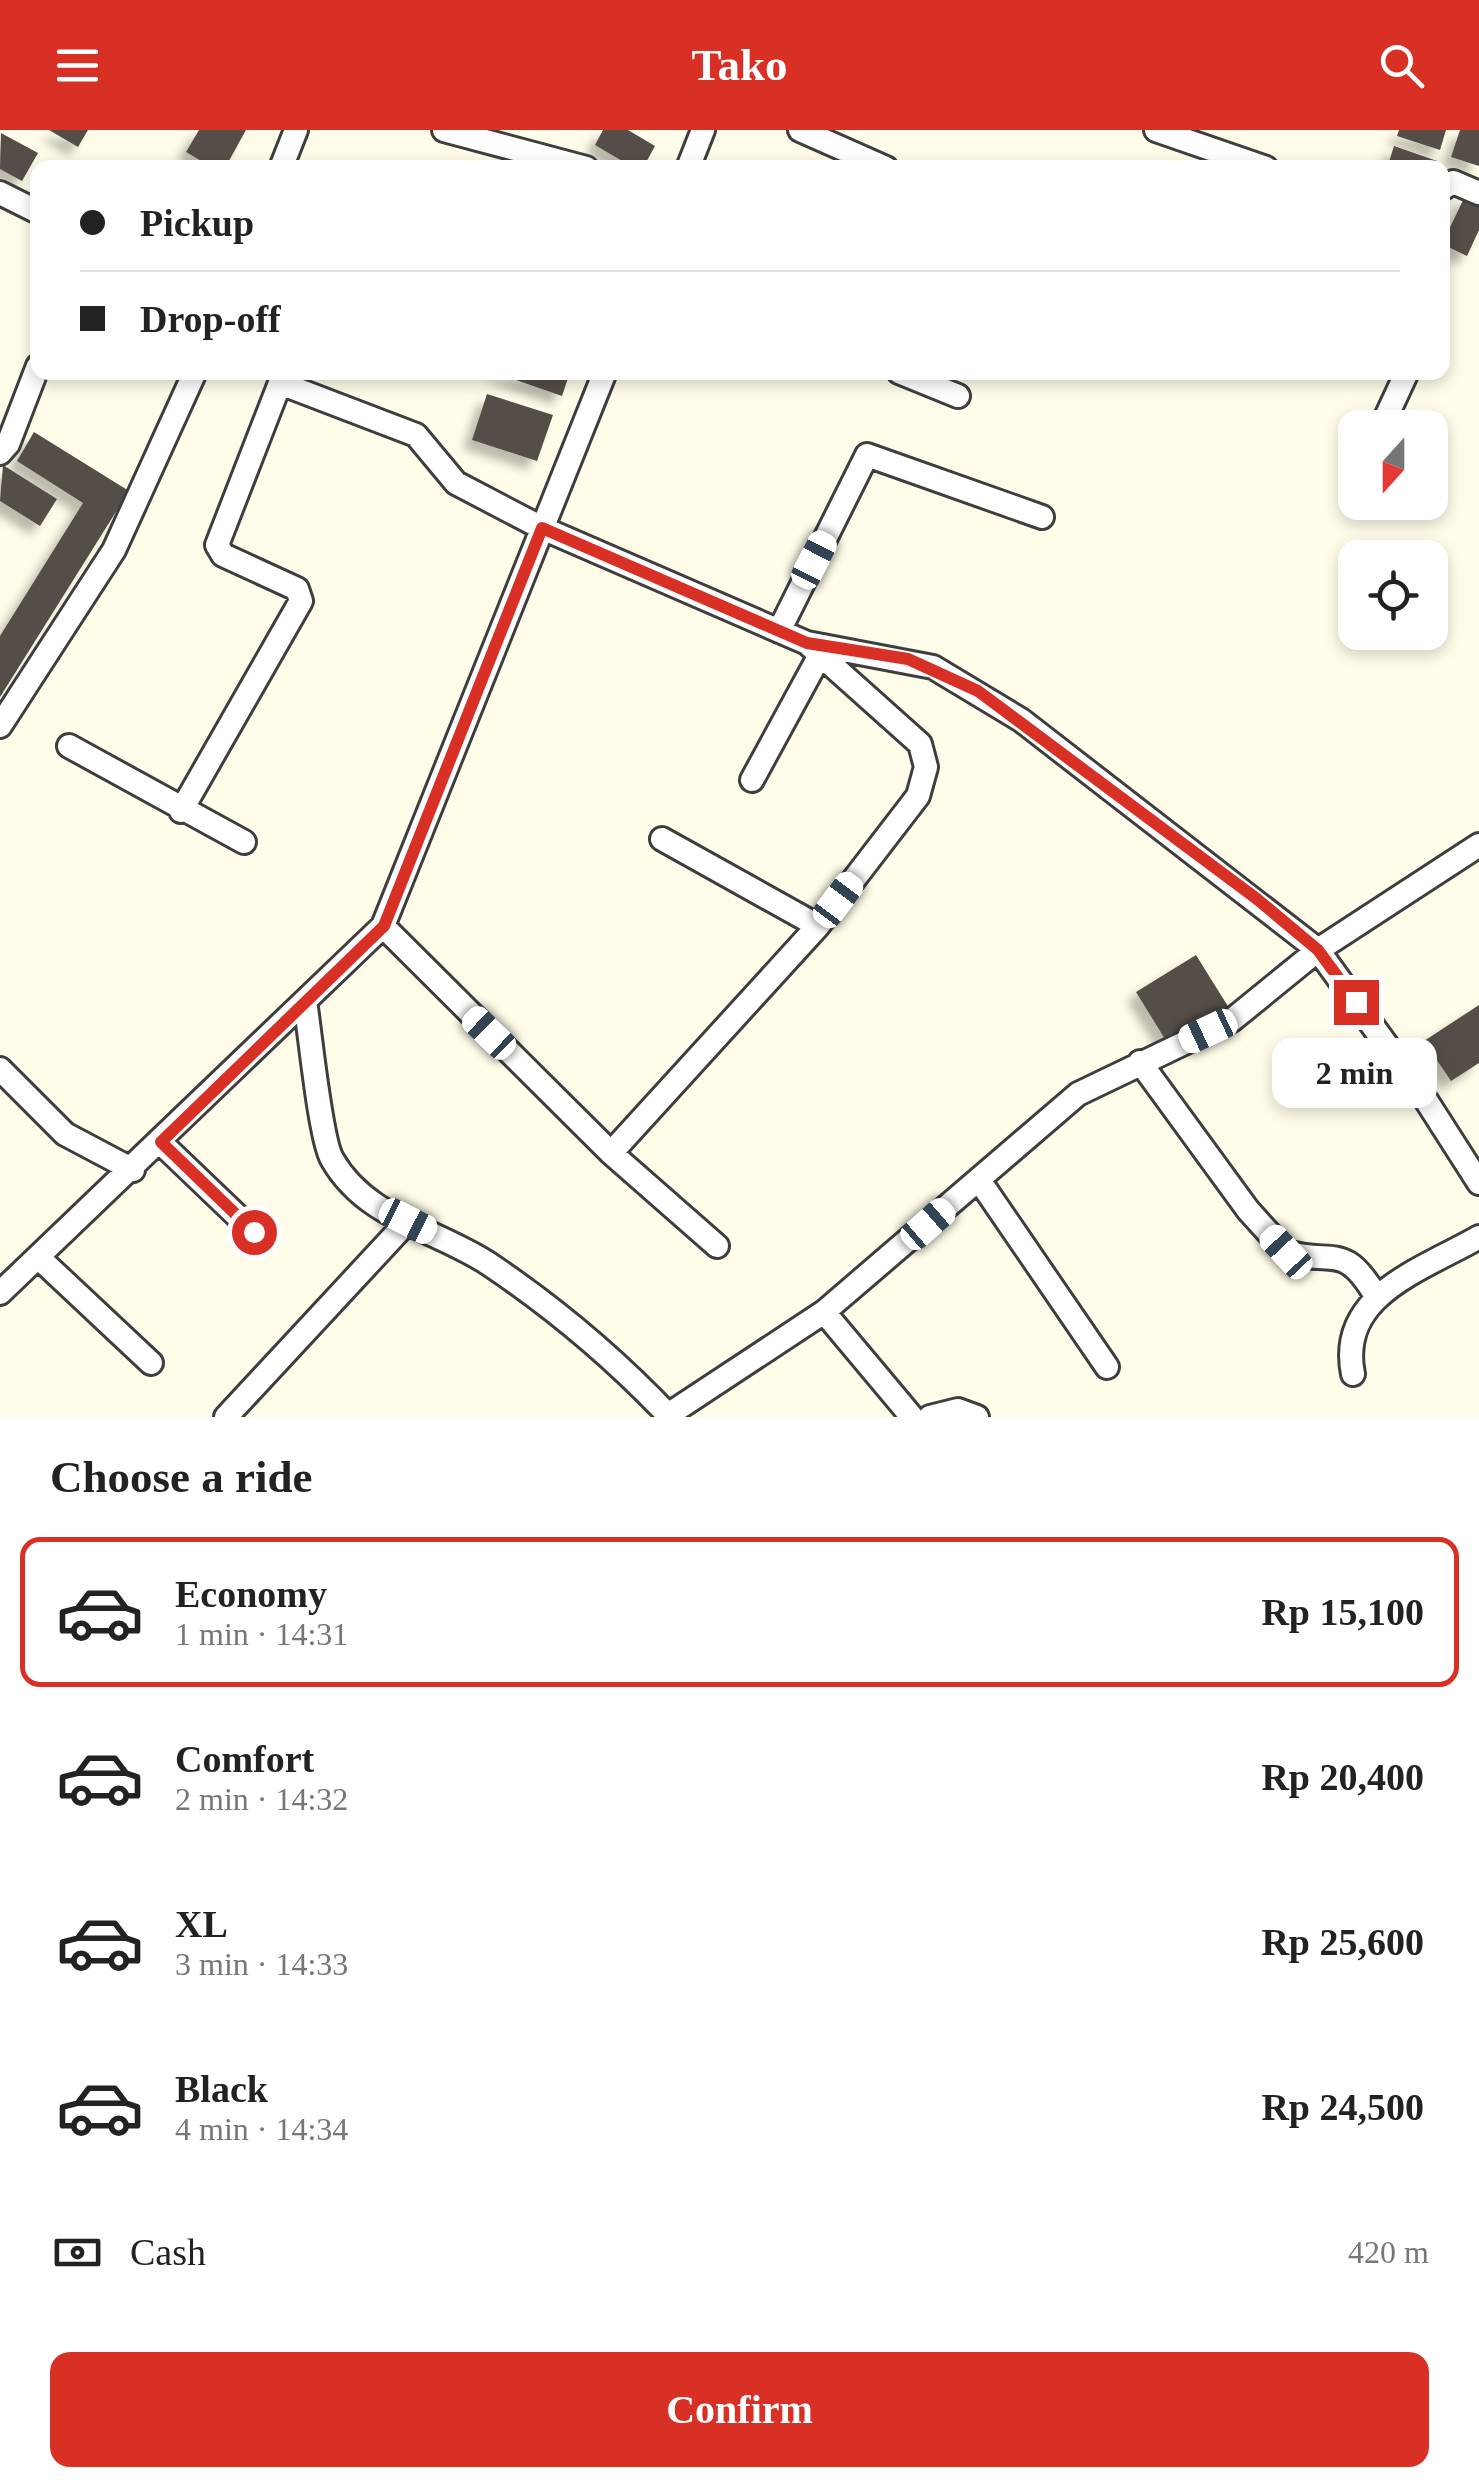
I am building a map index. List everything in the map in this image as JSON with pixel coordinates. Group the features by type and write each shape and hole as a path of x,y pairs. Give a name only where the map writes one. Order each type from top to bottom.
{"street":[{"path":"283,160 296,130"},
{"path":"444,130 556,160"},
{"path":"691,160 704,130"},
{"path":"800,130 868,160"},
{"path":"1156,130 1243,160"},
{"path":"1450,184 1479,193"},
{"path":"0,193 30,208"},
{"path":"0,453 8,444 33,380"},
{"path":"0,726 114,550 191,380"},
{"path":"0,1293 384,926 602,380"},
{"path":"918,380 958,396"},
{"path":"1389,410 1403,380"},
{"path":"182,811 301,601 297,589 223,556 218,546 280,383 416,436 456,483 542,528 813,649 920,744 926,767 918,796 818,926 612,1153"},
{"path":"779,631 867,454 1042,516"},
{"path":"752,780 813,649"},
{"path":"813,649 908,659 978,691 1257,899 1318,950 1424,1097 1479,1183"},
{"path":"69,746 244,842"},
{"path":"662,839 818,926"},
{"path":"305,1001 330,1156 363,1200 512,1280 564,1320 668,1416 824,1312 1078,1094 1232,1020 1318,950 1476,851"},
{"path":"384,926 612,1153 717,1246"},
{"path":"1140,1062 1248,1210 1286,1252 1334,1256 1350,1263 1376,1296"},
{"path":"0,1069 64,1134 133,1170"},
{"path":"161,1142 254,1232"},
{"path":"979,1180 1107,1367"},
{"path":"226,1417 408,1221"},
{"path":"1353,1374 1350,1334 1376,1296 1479,1238"},
{"path":"38,1257 151,1363"},
{"path":"824,1312 912,1417"},
{"path":"930,1417 958,1410 977,1417"}],"building":[{"path":"49,130 88,130 78,147"},
{"path":"199,130 246,130 229,160 200,160 186,152"},
{"path":"603,130 628,130 655,146 647,160 620,160 595,145"},
{"path":"1399,130 1446,130 1440,150 1397,136"},
{"path":"1460,130 1479,130 1479,166 1451,157"},
{"path":"1,133 38,153 30,160 22,181 0,169"},
{"path":"1394,146 1434,160 1390,160"},
{"path":"1466,194 1479,200 1479,230 1467,256 1450,248 1450,227"},
{"path":"516,380 567,380 562,396"},
{"path":"487,394 553,415 537,461 472,440"},
{"path":"34,432 129,491 0,697 0,636 83,503 17,461"},
{"path":"3,465 57,499 40,526 0,501"},
{"path":"1196,955 1229,1008 1168,1044 1136,992"},
{"path":"1479,1005 1479,1063 1451,1081 1424,1041"}],"route":[{"path":"254,1232 161,1142 384,926 542,528 807,643 908,659 933,667 978,691 1076,760 1257,899 1318,950 1356,1002"}]}
